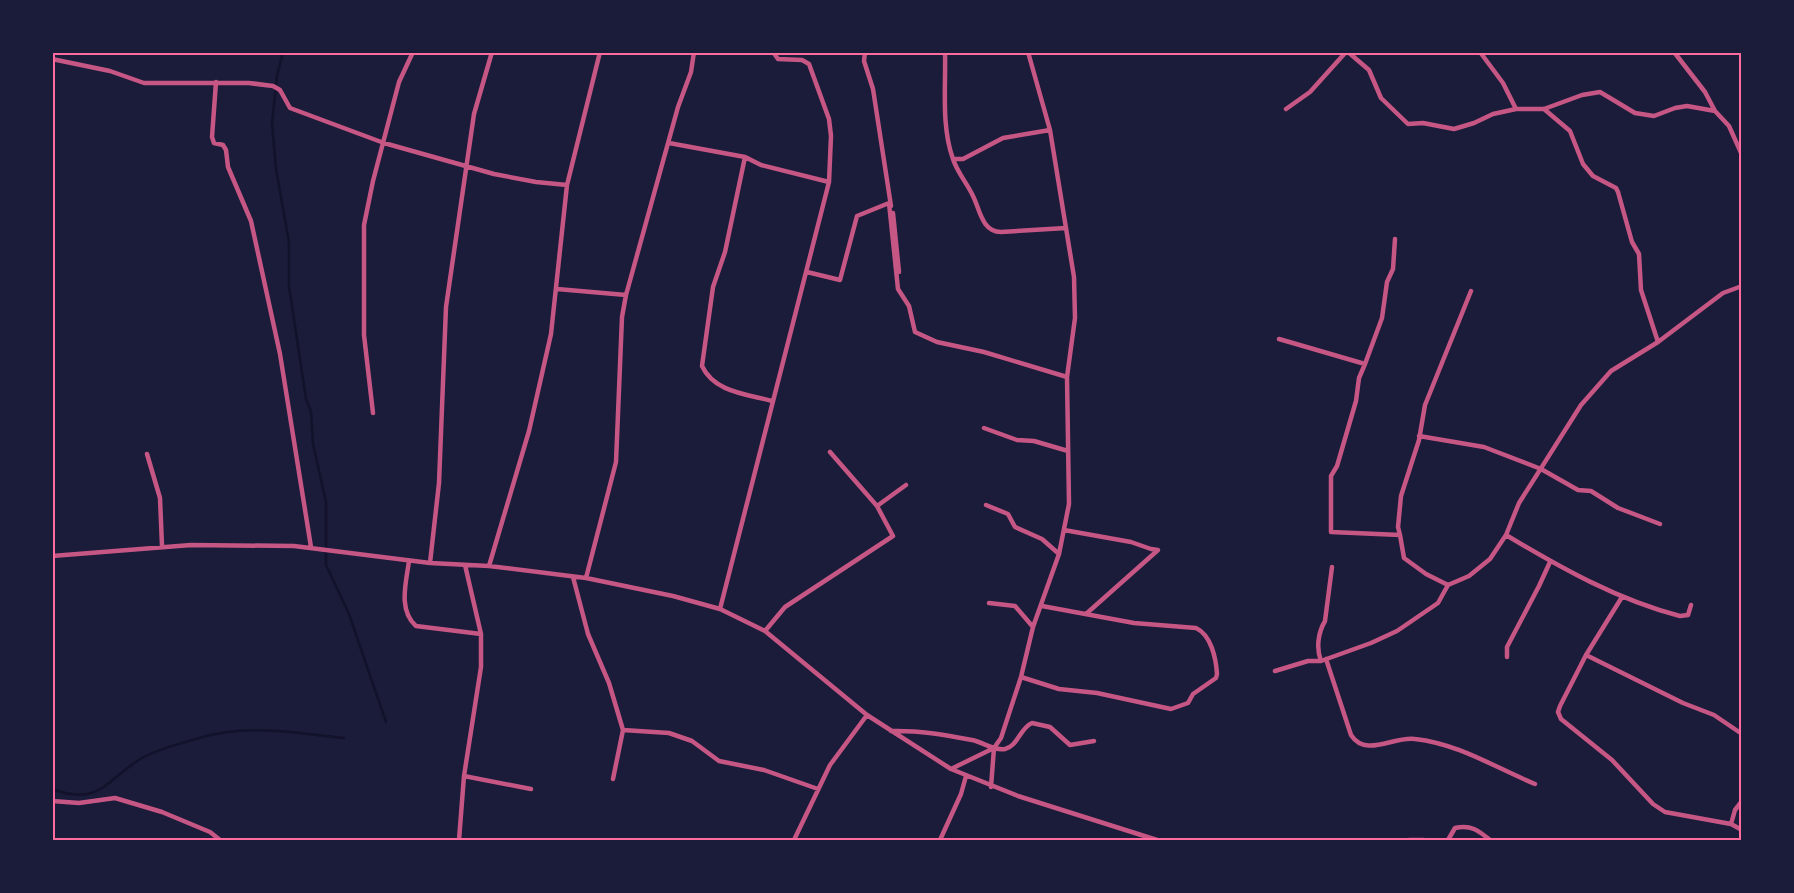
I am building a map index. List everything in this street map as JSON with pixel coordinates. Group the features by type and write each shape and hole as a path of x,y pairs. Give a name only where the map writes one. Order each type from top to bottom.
{"street":[{"path":"373,414 364,335 364,226 373,181 399,82 413,52"},
{"path":"430,563 439,484 446,308 474,114 492,52"},
{"path":"490,566 529,431 551,334 558,289 567,185 600,52"},
{"path":"586,578 616,462 622,317 626,295 678,107 691,72 694,52"},
{"path":"720,609 829,182 832,136 829,119 809,64 802,60 778,58 772,52"},
{"path":"865,52 864,61 873,89 895,224 902,295"},
{"path":"944,52 946,130 953,159 973,196 979,214 994,232 1066,228"},
{"path":"951,769 994,748 1001,738 1033,627 1059,554 1069,504 1067,377 1075,318 1074,277 1050,130 1028,52"},
{"path":"1286,109 1310,92 1347,52 1369,70 1382,98 1408,124 1423,122 1454,129 1474,123 1493,114 1516,109 1544,109 1582,95 1600,92 1635,113 1654,116 1675,108 1687,106 1715,111"},
{"path":"1480,52 1503,83 1516,109"},
{"path":"1674,52 1704,92 1715,111 1729,126 1742,155"},
{"path":"52,59 110,71 144,83 216,82 273,86 280,90 290,108 384,144 528,181 567,185"},
{"path":"216,82 212,136 214,143 223,145 226,150 228,167 251,221 280,354 312,547"},
{"path":"1544,109 1570,131 1583,164 1592,176 1616,188 1632,242 1639,254 1642,290 1658,342"},
{"path":"953,159 963,158 1003,138 1050,130"},
{"path":"669,143 744,157 761,165 829,182"},
{"path":"744,157 725,252 713,287 702,366 707,376 724,388 772,401"},
{"path":"807,272 840,280 857,216 889,203 898,290 909,306 915,332 926,339 984,352 1067,377"},
{"path":"1395,239 1392,268 1387,282 1382,318 1359,378 1356,401 1337,466 1331,476 1332,532 1400,535"},
{"path":"1276,671 1308,662 1324,660 1396,631 1438,603 1448,585 1468,576 1490,559 1506,535 1519,503 1582,405 1611,371 1658,342 1723,293 1742,286"},
{"path":"558,289 626,295"},
{"path":"1448,585 1426,574 1404,558 1398,527 1401,496 1420,436 1425,405 1471,291"},
{"path":"1279,339 1365,364"},
{"path":"984,428 1017,440 1034,441 1068,451"},
{"path":"1420,436 1484,447 1541,469 1578,490 1591,492 1618,508 1660,524"},
{"path":"765,631 785,607 891,538 892,533 877,506 830,452"},
{"path":"147,454 160,498 162,546"},
{"path":"877,506 906,485"},
{"path":"986,505 1008,514 1015,527 1042,539 1059,554"},
{"path":"1064,530 1131,542 1158,550 1086,614"},
{"path":"1506,535 1550,562 1622,597 1680,616 1688,615 1691,606"},
{"path":"52,556 162,546 312,547 409,561 490,566 573,576 673,596 720,609 765,631 867,715 951,769 991,786 1145,839 1157,840"},
{"path":"409,561 405,610 409,620 416,626 481,634"},
{"path":"1507,657 1507,646 1540,586 1550,562"},
{"path":"459,840 464,776 482,667 481,634 465,565"},
{"path":"1332,567 1325,621 1320,629 1318,643 1351,735 1359,745 1365,746 1407,738 1436,742 1473,754 1534,784"},
{"path":"573,576 588,634 609,683 623,730 613,779"},
{"path":"1622,597 1586,655 1560,706 1558,712 1561,719 1612,760 1653,804 1665,812 1731,824 1742,830"},
{"path":"989,603 1015,606 1033,627"},
{"path":"1020,677 1059,689 1097,693 1171,709 1188,703 1193,694 1216,678 1216,670 1204,632 1196,628 1134,622 1042,606"},
{"path":"1586,655 1683,703 1714,715 1742,734"},
{"path":"794,840 830,765 867,715"},
{"path":"891,732 912,730 966,739 1003,749 1010,746 1026,727 1032,723 1050,727 1070,745 1094,741"},
{"path":"623,730 669,733 692,741 720,761 764,770 818,789"},
{"path":"991,786 994,748"},
{"path":"464,776 531,789"},
{"path":"940,840 961,794 966,776"},
{"path":"52,801 80,803 115,798 162,812 210,832 220,840"},
{"path":"1731,824 1735,810 1742,802"},
{"path":"1448,840 1456,828 1464,826 1475,828 1490,840"},
{"path":"1409,840 1424,840"}],"waterway":[{"path":"283,52 277,76 272,124 276,169 289,242 289,286 306,399 311,411 313,444 326,502 326,565 349,614 386,722"},
{"path":"52,789 68,794 81,795 92,793 110,782 129,766 148,755 214,734 251,730 344,738"}]}
